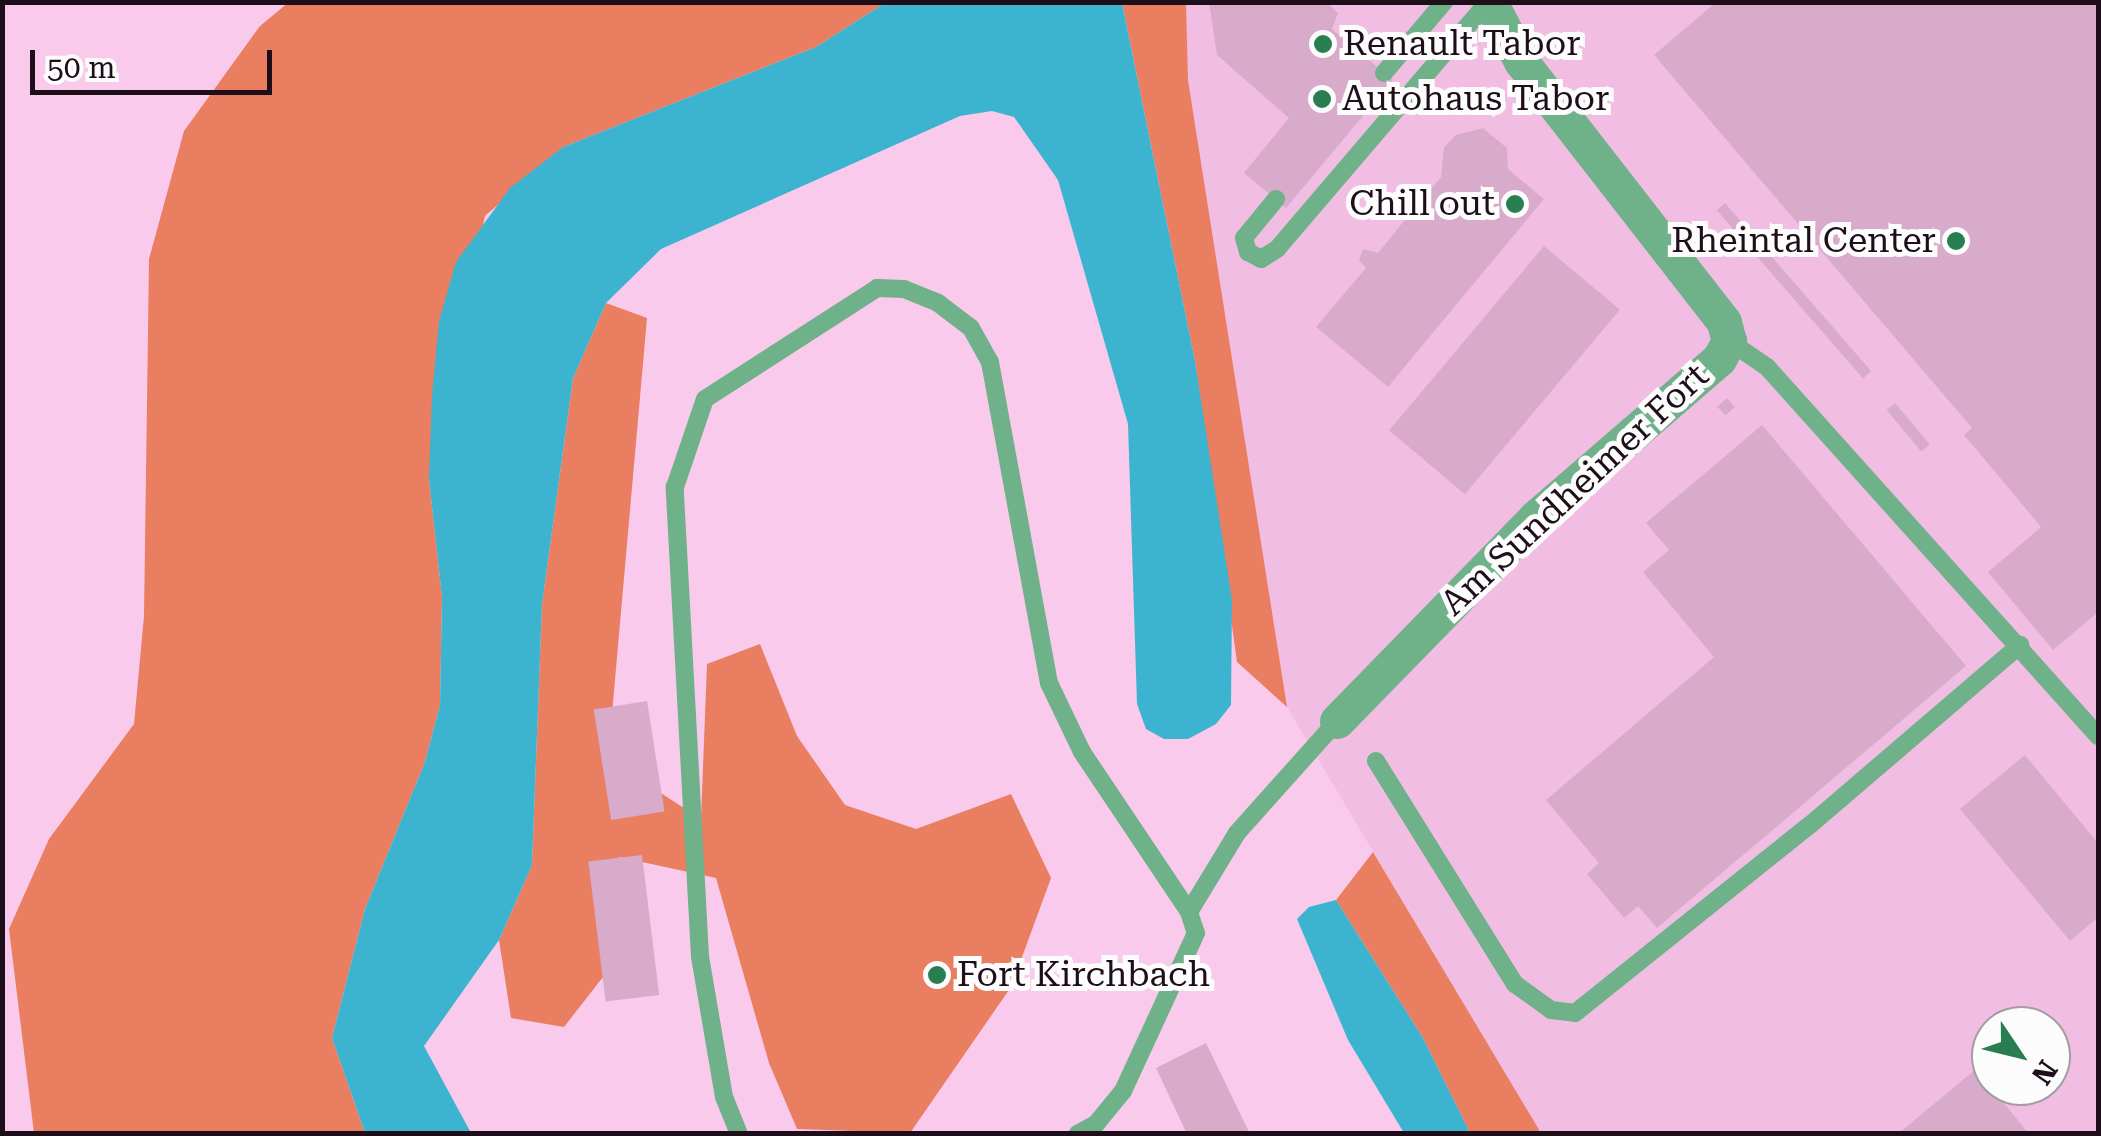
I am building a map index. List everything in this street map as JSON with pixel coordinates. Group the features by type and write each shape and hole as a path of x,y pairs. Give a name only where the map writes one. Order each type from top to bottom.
{"street":[{"name":"Am Sundheimer Fort","path":"1337,721 1536,517 1718,359 1729,341 1724,322 1520,62 1489,2"}],"lane":[{"path":"1384,72 1444,2"},
{"path":"1276,200 1244,238 1248,252 1261,259 1276,249 1489,2"},
{"path":"739,1134 724,1096 700,956 675,488 705,400 876,288 904,290 938,302 971,328 990,362 1049,683 1082,752 1189,912 1196,933 1123,1091 1096,1124 1077,1134"},
{"path":"1729,341 1767,367 2098,736"},
{"path":"1376,762 1516,984 1551,1010 1575,1013 1810,825 2020,645"},
{"path":"1189,912 1237,833 1337,721"}],"shaded area":[{"path":"289,2 885,3 816,47 563,147 485,216 429,479 442,597 440,705 425,762 365,909 332,1038 365,1133 34,1133 9,929 49,839 134,724 144,616 149,259 184,131 260,26"},
{"path":"1122,3 1186,3 1188,80 1287,707 1237,662 1195,361"},
{"path":"1186,3 2098,3 2098,1133 1541,1133 1287,707 1188,80"},
{"path":"606,303 647,318 608,759 701,819 707,664 760,644 797,736 845,805 916,829 1011,794 1051,878 1011,987 910,1133 797,1129 769,1063 716,878 619,857 617,959 564,1027 511,1018 499,940 532,865 542,604 573,378"},
{"path":"1373,852 1541,1133 1470,1133 1423,1038 1336,900"}],"water":[{"path":"885,3 1122,3 1195,361 1232,600 1231,705 1216,724 1188,739 1164,739 1146,729 1137,704 1128,424 1058,180 1014,117 992,111 960,116 661,249 606,303 573,378 542,604 532,865 499,940 424,1046 471,1133 365,1133 332,1038 365,909 425,762 440,705 442,597 429,479 432,394 439,321 456,262 510,188 563,147 816,47"},
{"path":"1336,900 1423,1038 1470,1133 1404,1133 1348,1040 1297,919 1309,907"}],"building":[{"name":"Autohaus Tabor","path":"1209,2 1327,2 1338,13 1332,29 1393,80 1286,208 1244,173 1289,118 1217,55"},
{"name":"Rheintal Center","path":"1716,2 2098,2 2098,612 2053,650 1988,572 2041,527 1964,435 1972,428 1654,55"},
{"path":"1483,128 1507,148 1508,169 1544,199 1388,387 1316,327 1366,268 1359,260 1363,249 1378,253 1412,211 1410,195 1424,197 1441,177 1444,147 1456,135"},
{"path":"1725,203 1871,371 1863,379 1717,210"},
{"path":"1544,246 1620,310 1465,494 1389,431"},
{"path":"1727,398 1735,407 1725,416 1717,407"},
{"path":"1895,403 1930,444 1921,451 1887,410"},
{"path":"1762,425 1966,666 1657,928 1638,906 1624,918 1587,874 1599,863 1546,800 1714,657 1643,572 1669,550 1646,523"},
{"path":"647,701 665,812 611,820 594,709"},
{"path":"2025,755 2098,843 2098,917 2070,941 1960,809"},
{"path":"642,855 659,995 606,1002 588,862"},
{"path":"1206,1043 1250,1134 1187,1134 1156,1068"},
{"path":"1971,1073 1971,1106 2006,1106 2029,1134 1898,1134"}],"place":[{"name":"Renault Tabor","path":"1323,44"},
{"name":"Autohaus Tabor","path":"1322,99"},
{"name":"Chill out","path":"1515,204"},
{"name":"Rheintal Center","path":"1956,241"},
{"name":"Fort Kirchbach","path":"937,975"}]}
